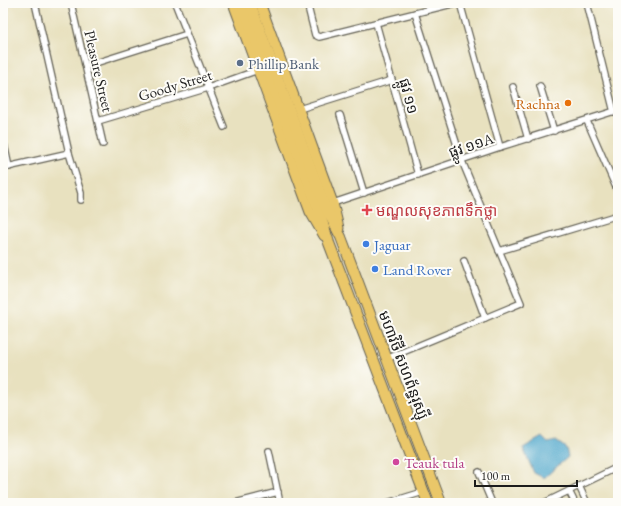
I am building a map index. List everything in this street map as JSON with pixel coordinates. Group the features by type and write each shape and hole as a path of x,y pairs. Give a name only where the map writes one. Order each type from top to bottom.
{"highway":[{"path":"242,3 284,106"},
{"path":"260,4 284,106"},
{"name":"មហាវិថី សហព័ន្ធរុស្ស៊ី","path":"284,106 324,204 341,237 441,503"},
{"name":"មហាវិថី សហព័ន្ធរុស្ស៊ី","path":"284,106 329,243 428,503"}],"main road":[{"name":"មហាវិថី សហព័ន្ធរុស្ស៊ី","path":"234,3 310,212 329,243"},
{"name":"មហាវិថី សហព័ន្ធរុស្ស៊ី","path":"260,4 333,203 341,237"}],"street":[{"path":"35,3 69,153 81,194 81,200"},
{"name":"Pleasure Street","path":"71,3 103,144"},
{"path":"175,3 224,127"},
{"path":"307,3 317,36 456,3"},
{"path":"460,3 500,147"},
{"path":"587,3 616,111"},
{"path":"386,359 521,303 462,161 415,13"},
{"name":"ផ្លូវ ១១","path":"376,23 418,175"},
{"path":"86,66 187,34"},
{"name":"Goody Street","path":"98,121 208,88 258,70"},
{"path":"298,109 392,80"},
{"path":"540,86 554,131"},
{"path":"513,87 528,139"},
{"name":"ផ្លូវ ១១A","path":"333,203 500,147 616,111"},
{"path":"340,115 364,193"},
{"path":"587,121 618,192"},
{"path":"3,139 6,167 69,153"},
{"path":"499,251 618,214"},
{"path":"464,261 485,318"},
{"path":"269,451 280,503"},
{"path":"544,503 618,467"},
{"path":"479,472 492,503"},
{"path":"579,486 587,503"},
{"path":"569,491 575,503"},
{"path":"235,503 278,492"},
{"path":"387,503 423,492"}],"water":[{"path":"542,437 548,443 556,441 566,448 568,457 544,478 534,473 523,448"}],"place":[{"name":"Phillip Bank","path":"240,63"},
{"name":"Rachna","path":"568,103"},
{"name":"មណ្ឌលសុខភាពទឹកថ្លា","path":"367,210"},
{"name":"Jaguar","path":"366,244"},
{"name":"Land Rover","path":"375,269"},
{"name":"Teauk tula","path":"396,462"}]}
